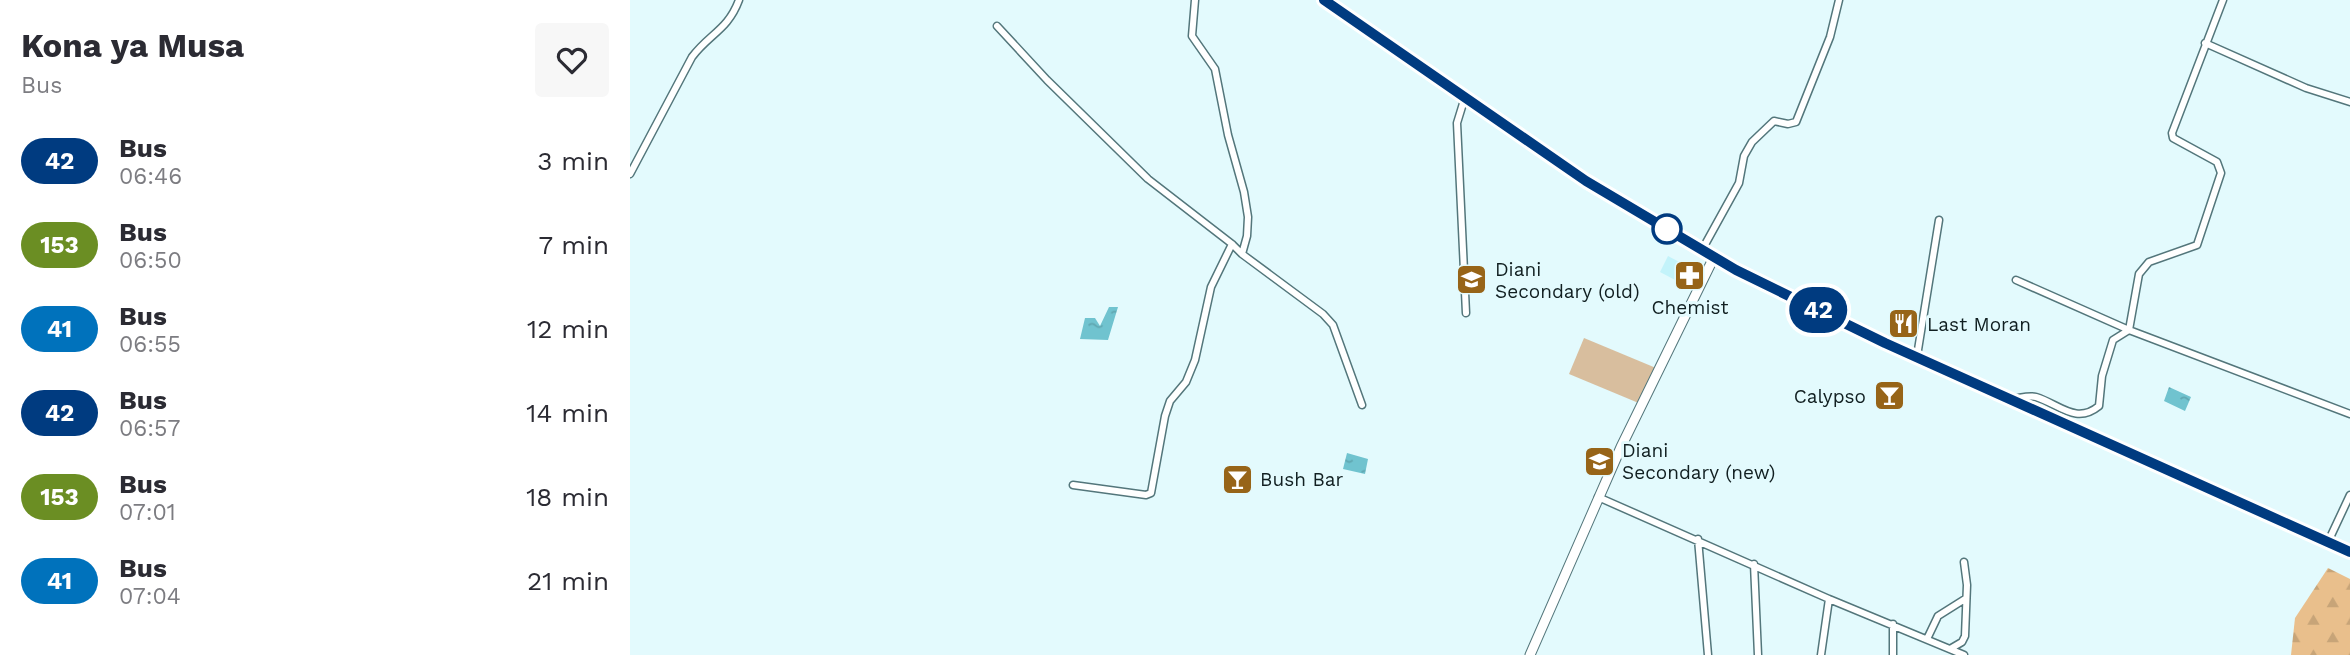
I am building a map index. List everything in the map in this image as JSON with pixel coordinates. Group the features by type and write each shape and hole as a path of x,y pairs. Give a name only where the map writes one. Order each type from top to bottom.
{"highway":[{"path":"1324,0 1586,181 1714,257 1801,302 2011,400 2350,552"}],"street":[{"path":"630,174 692,57 701,44 728,23 739,0"},
{"path":"1195,0 1192,36 1215,69 1228,135 1244,192 1248,218 1242,254"},
{"path":"1702,250 1731,202 1739,183 1744,156 1752,142 1774,121 1788,124 1796,122 1830,37 1839,0"},
{"path":"2011,400 2035,397 2075,415 2091,413 2099,406 2102,376 2113,340 2129,330 2139,274 2149,262 2197,245 2221,173 2217,162 2177,141 2172,133 2224,0"},
{"path":"997,26 1047,80 1148,179 1233,244 1242,254 1324,314 1333,325 1363,405"},
{"path":"2205,43 2306,88 2350,102"},
{"path":"1465,97 1457,124 1466,313"},
{"path":"1917,356 1939,220"},
{"path":"1073,485 1146,495 1151,493 1165,416 1171,401 1186,382 1195,360 1210,287 1233,244"},
{"path":"1530,655 1598,496 1714,257"},
{"path":"2016,280 2129,330 2350,414"},
{"path":"2328,542 2350,495"},
{"path":"1598,496 1964,655"},
{"path":"1698,539 1708,655"},
{"path":"1950,649 1962,642 1965,636 1967,585 1964,562"},
{"path":"1754,565 1758,655"},
{"path":"1821,655 1829,598"},
{"path":"1927,639 1938,616 1965,599"},
{"path":"1893,624 1893,655"}],"shaded area":[{"path":"1668,256 1702,274 1694,290 1660,272"},
{"path":"1584,338 1656,368 1641,404 1569,374"}],"green space":[{"path":"2328,568 2350,579 2350,655 2291,655 2295,618"}],"water":[{"path":"1109,307 1118,307 1108,340 1080,339 1085,318 1095,318 1100,326"},
{"path":"2169,387 2191,397 2185,411 2164,401"},
{"path":"1347,453 1368,459 1365,474 1343,469"}],"bus line":[{"name":"42","path":"1324,0 1586,181 1736,270 1885,343 2350,552"}],"place":[{"name":"Chemist","path":"1690,276"},
{"name":"Diani Secondary (old)","path":"1472,280"},
{"name":"Last Moran","path":"1904,324"},
{"name":"Calypso","path":"1889,396"},
{"name":"Diani Secondary (new)","path":"1599,461"},
{"name":"Bush Bar","path":"1237,479"}]}
